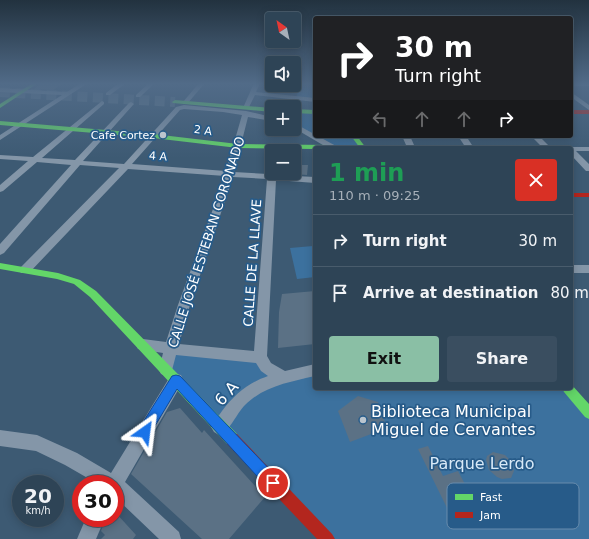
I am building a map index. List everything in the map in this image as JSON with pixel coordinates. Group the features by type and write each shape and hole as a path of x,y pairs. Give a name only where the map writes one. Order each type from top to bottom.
{"main road":[{"path":"219,108 246,111 265,110"},
{"path":"301,111 313,112"},
{"path":"573,112 589,112"},
{"name":"2 A","path":"0,123 105,131 265,148"},
{"name":"2 A","path":"301,149 313,148"},
{"path":"573,195 589,195"},
{"path":"0,266 58,276 77,282 93,294 327,539"},
{"path":"570,390 589,413"}],"street":[{"path":"0,138 46,108"},
{"path":"0,189 96,108"},
{"path":"0,251 46,201 105,131 127,108"},
{"path":"25,270 127,165 176,108"},
{"name":"CALLE JOSÉ ESTEBAN CORONADO","path":"119,475 171,375 170,347 201,252 239,146 247,108"},
{"path":"246,111 265,116"},
{"path":"301,128 313,136"},
{"path":"316,138 329,146"},
{"path":"537,138 545,146"},
{"path":"573,150 589,149"},
{"path":"573,152 589,169"},
{"name":"4 A","path":"0,157 265,175"},
{"name":"4 A","path":"301,178 313,180"},
{"name":"CALLE DE LA LLAVE","path":"260,357 272,180"},
{"path":"573,269 589,269"},
{"path":"142,345 170,347 216,354 260,357 266,367 283,377"},
{"name":"6 A","path":"220,427 238,402 247,393 258,386 283,377 313,370"},
{"path":"0,438 36,443 71,459 99,475"},
{"path":"124,493 172,539"},
{"path":"86,539 92,527"}],"green space":[{"path":"301,111 313,112 313,136 301,129"},
{"path":"316,138 355,138 361,146 329,146"},
{"path":"313,246 313,277 297,279 290,248"},
{"name":"Parque Lerdo","path":"170,347 260,357 272,372 313,370 313,390 570,390 589,413 589,539 327,539 166,370"}],"building":[{"path":"301,165 308,165 307,175 301,175"},
{"path":"313,291 313,344 278,348 279,312 282,294"},
{"name":"Biblioteca Municipal Miguel de Cervantes","path":"358,396 378,402 387,428 350,442 338,411"},
{"path":"180,408 202,433 204,430 265,497 229,539 202,539 131,474 167,412"},
{"path":"428,446 443,476 458,471 464,483 447,483 447,508 418,449"},
{"path":"493,452 505,455 512,462 514,471 511,478 502,479 497,477 489,470 486,460 487,456"},
{"path":"124,522 136,535 133,539 101,539 105,535 101,531 103,527 124,527"}],"traffic: fast":[{"path":"250,108 265,109"},
{"path":"301,111 313,112"},
{"path":"0,123 153,136 238,146 313,147"},
{"path":"356,138 362,146"},
{"path":"0,266 58,276 77,282 93,294 232,439"},
{"path":"570,390 589,413"}],"traffic: jam":[{"path":"573,112 589,112"},
{"path":"573,195 589,195"},
{"path":"232,439 327,539"}],"place":[{"name":"Cafe Cortez","path":"163,135"},
{"name":"Biblioteca Municipal Miguel de Cervantes","path":"363,420"}],"route":[{"path":"145,432 176,380 273,483"}]}
